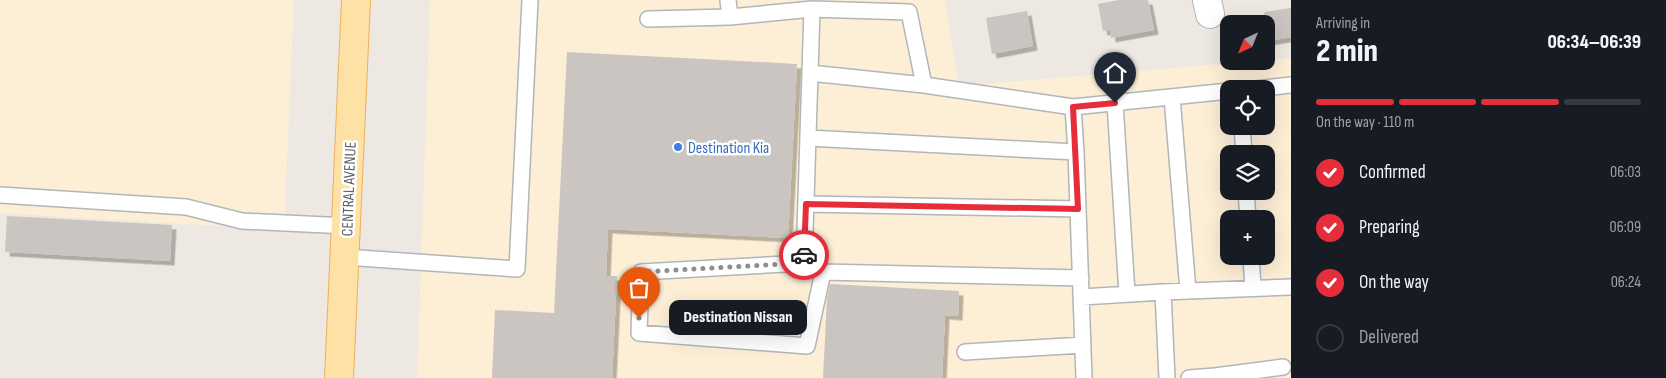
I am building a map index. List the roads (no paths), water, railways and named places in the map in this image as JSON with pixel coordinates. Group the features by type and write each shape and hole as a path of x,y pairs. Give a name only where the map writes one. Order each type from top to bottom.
{"main road":[{"name":"CENTRAL AVENUE","path":"339,378 356,0"}],"lane":[{"path":"345,257 517,269 530,0"},
{"path":"728,0 730,17"},
{"path":"804,263 812,9"},
{"path":"648,19 730,17 812,9 909,12 924,85"},
{"path":"810,73 924,85 1073,107 1220,92"},
{"path":"1275,87 1291,85"},
{"path":"1172,97 1188,291"},
{"path":"1115,103 1127,294"},
{"path":"1073,107 1084,378"},
{"path":"808,138 1076,152"},
{"path":"0,195 186,207 242,221 347,226"},
{"path":"806,204 1078,209"},
{"path":"823,272 807,346 639,333 641,272 804,263 823,272 1081,278"},
{"path":"1252,265 1253,288"},
{"path":"1082,297 1291,287"},
{"path":"1163,292 1167,378"},
{"path":"965,352 1083,345"},
{"path":"1189,378 1286,370"}],"place":[{"name":"Destination Kia","path":"678,147"},
{"name":"Destination Nissan","path":"639,318"}]}
